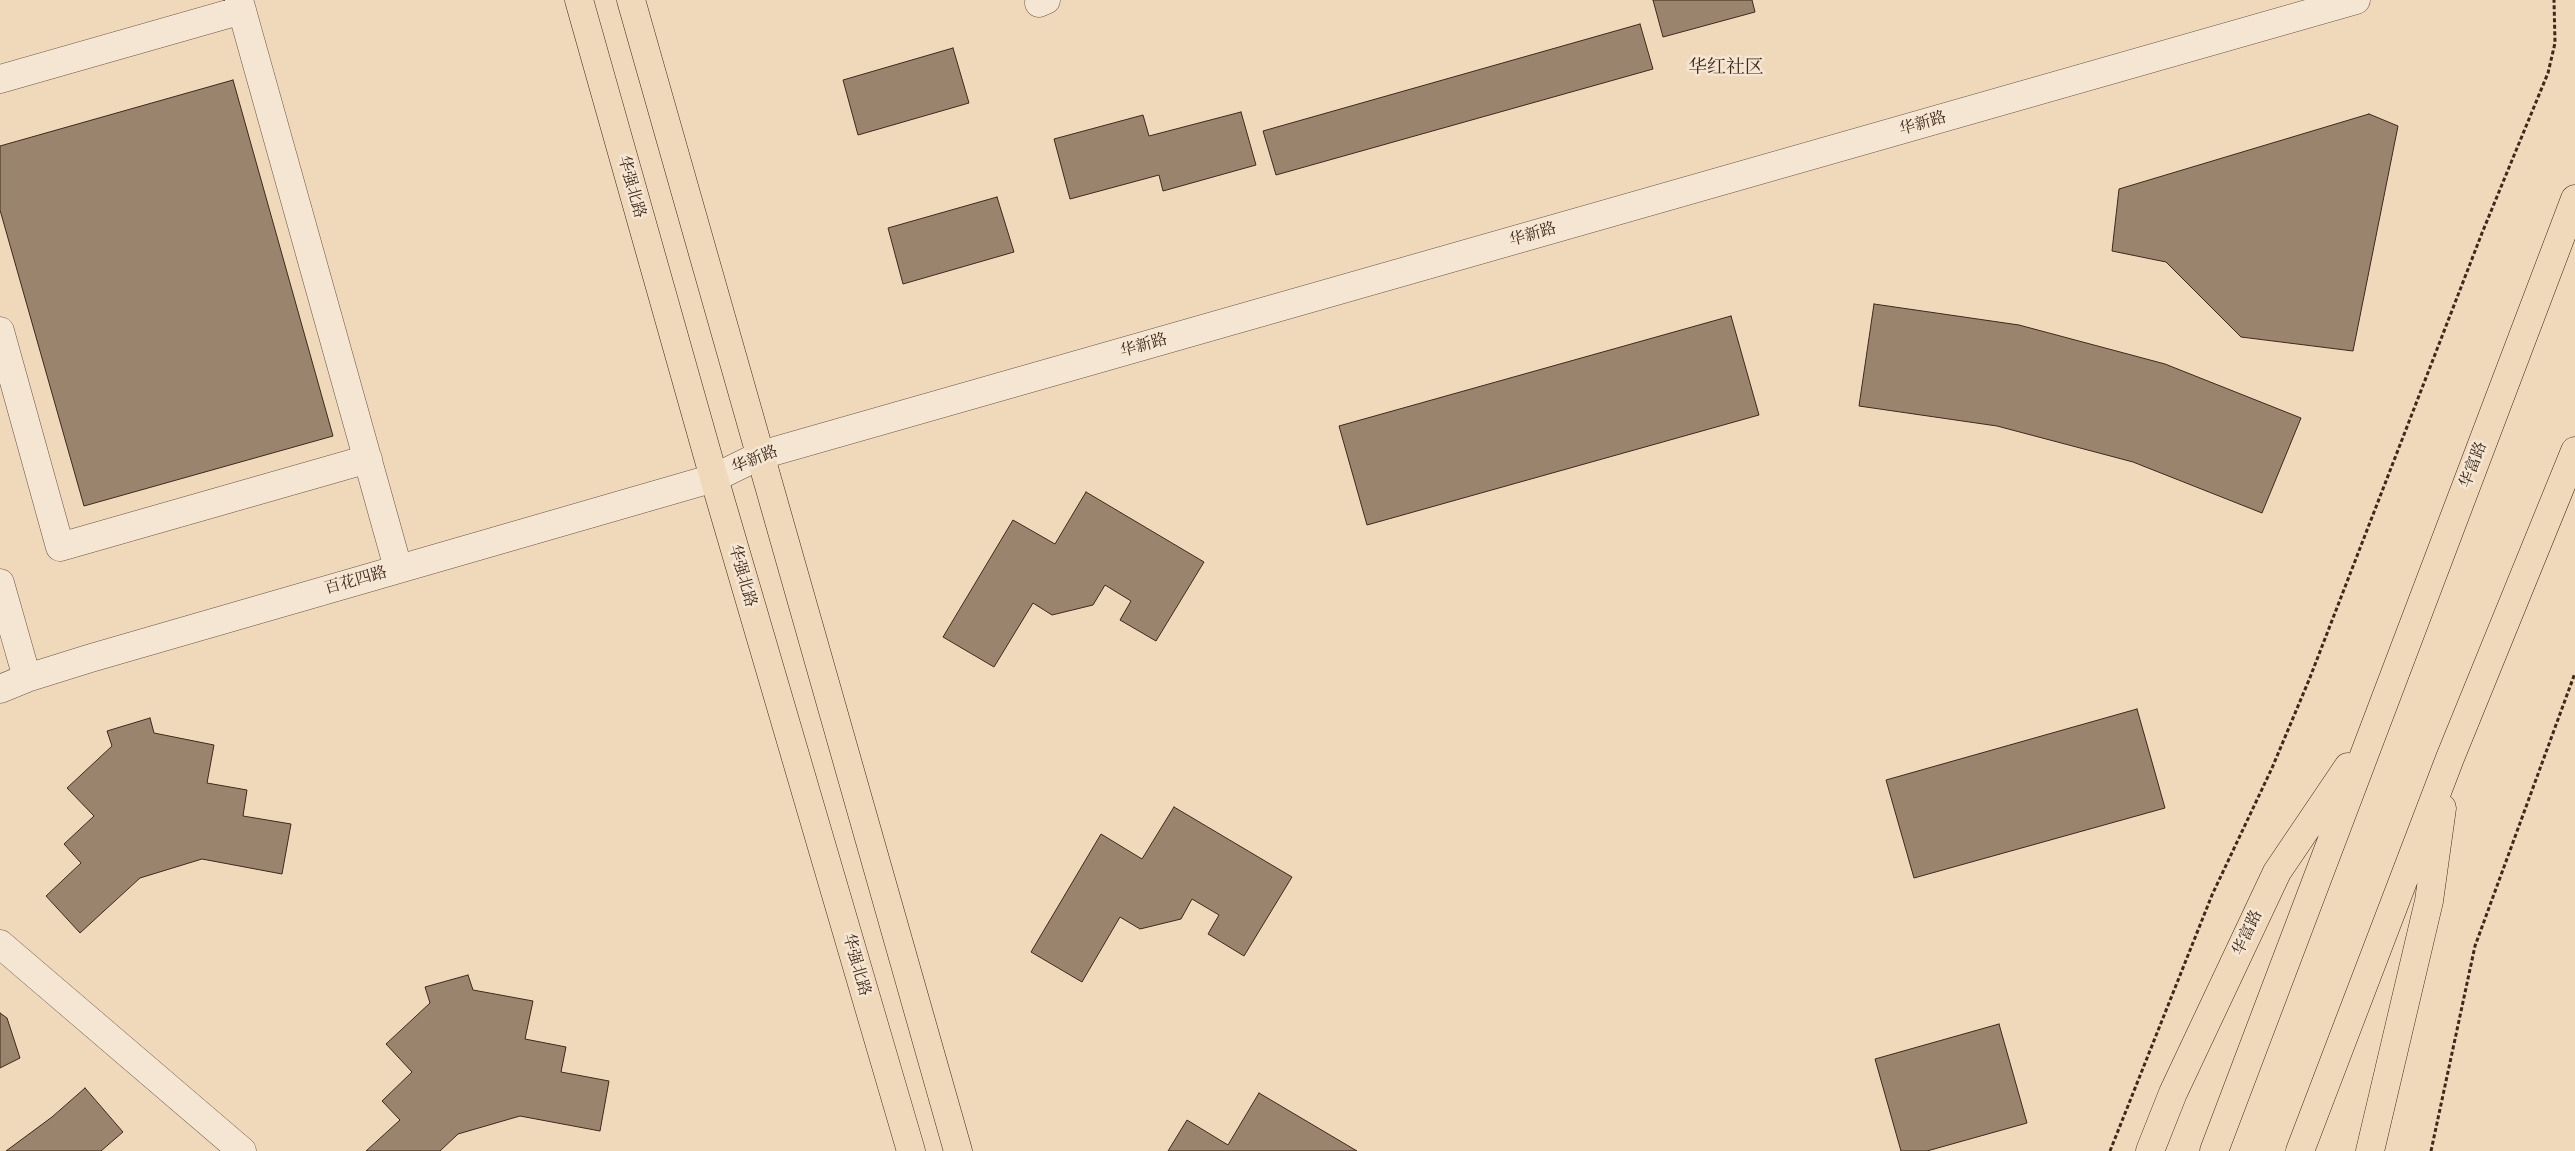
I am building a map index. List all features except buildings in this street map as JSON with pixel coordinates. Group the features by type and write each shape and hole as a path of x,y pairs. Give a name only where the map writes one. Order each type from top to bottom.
{"main road":[{"name":"华强北路","path":"579,0 714,478 910,1151"},
{"path":"631,0 958,1151"},
{"name":"华富路","path":"2214,1151 2575,199"},
{"path":"2300,1151 2450,758 2569,484 2575,451"},
{"name":"华富路","path":"2150,1151 2173,1093 2277,872 2373,731"},
{"path":"2370,1151 2429,901 2450,758"}],"street":[{"name":"华新路","path":"714,478 761,455 2356,0"},
{"path":"0,79 240,5 398,568"},
{"path":"0,331 60,547 368,459"},
{"name":"百花四路","path":"0,689 27,678 398,568 714,478"},
{"path":"0,583 27,678"},
{"path":"0,944 242,1151"}],"path":[{"path":"2110,1151 2212,895 2272,768 2308,680 2482,233 2548,73 2555,43 2554,0"},
{"path":"2431,1151 2475,946 2575,674"}],"district":[{"name":"华红社区","path":"1726,68"}]}
